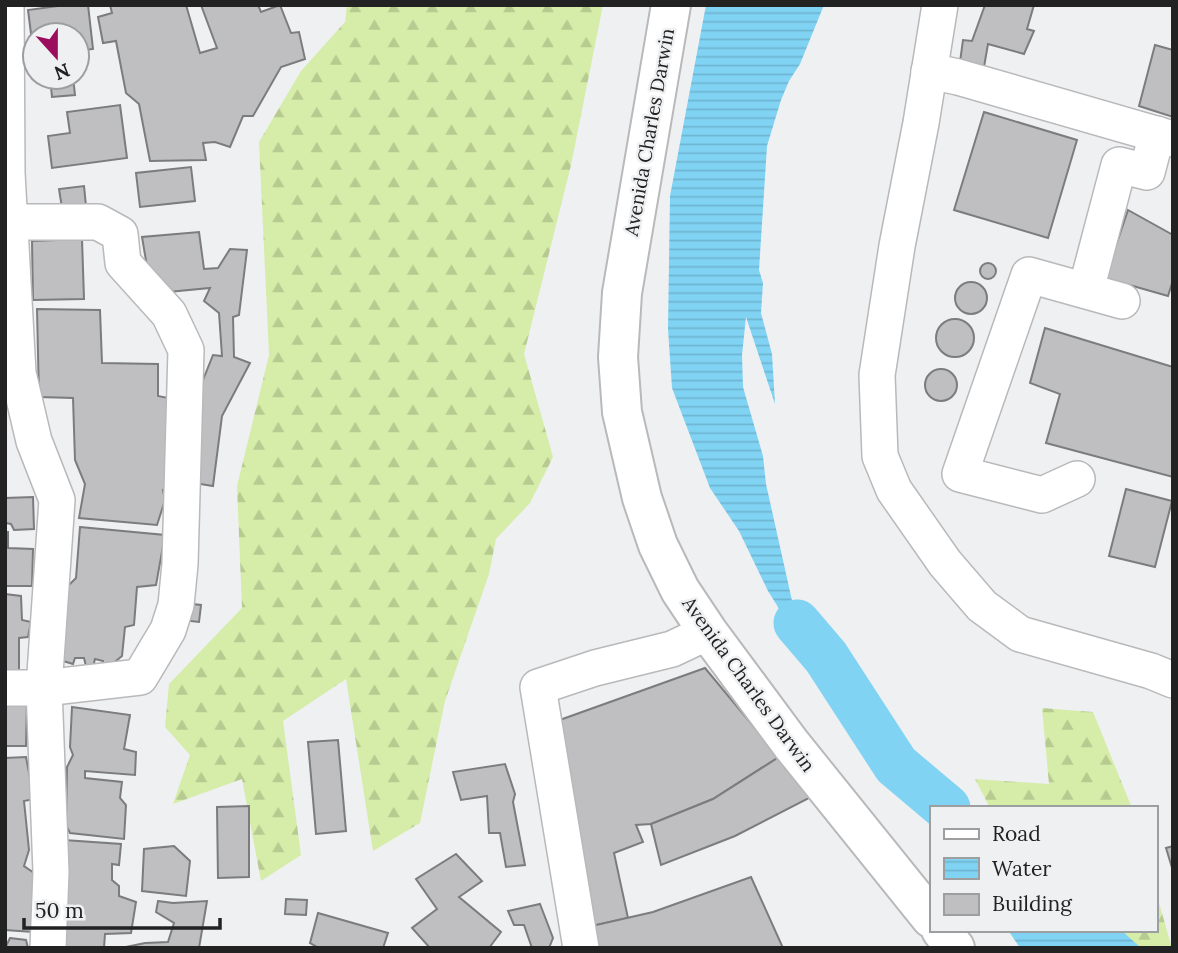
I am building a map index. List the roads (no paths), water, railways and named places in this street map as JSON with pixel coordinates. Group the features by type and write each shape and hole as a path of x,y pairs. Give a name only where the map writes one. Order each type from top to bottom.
{"main road":[{"name":"Avenida Charles Darwin","path":"671,5 622,293 618,357 622,412 642,498 658,545 675,579 708,632 791,744 930,917"},
{"path":"943,932 955,948"}],"street":[{"path":"6,5 6,173 18,373 34,441 57,500 44,688 51,872 48,948"},
{"path":"940,5 877,375 880,456 894,490 945,563 982,606 1020,634 1151,671 1173,680"},
{"path":"929,71 1165,136 1147,172 1119,165 1086,290"},
{"path":"5,688 44,688 140,677 167,630 176,605 180,565 186,350 169,313 123,263 120,234 98,222 9,222"},
{"path":"1077,479 1042,495 960,474 1029,275 1122,301"},
{"path":"581,948 538,687 595,668 672,649 708,632"}],"water":[{"path":"706,5 824,5 800,64 781,100 767,146 759,270 763,283 761,313 772,354 775,404 746,317 742,355 743,387 763,456 766,484 797,623 791,623 783,615 768,591 739,531 710,488 672,388 668,329 670,196"},
{"path":"1009,932 1123,932 1141,948 1020,948"}],"waterway":[{"path":"797,623 826,657 896,765 945,806"}]}
